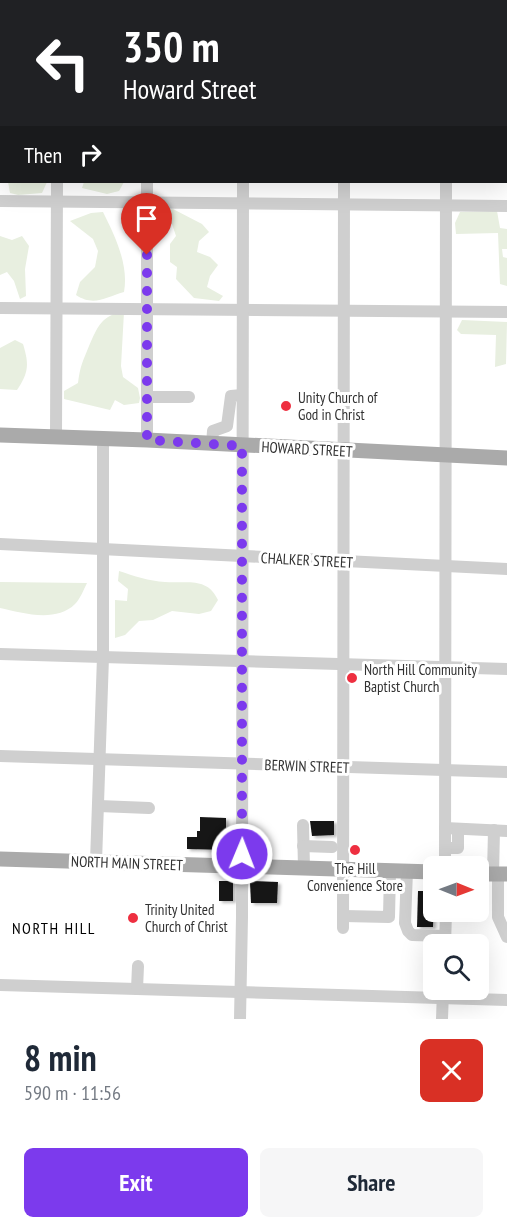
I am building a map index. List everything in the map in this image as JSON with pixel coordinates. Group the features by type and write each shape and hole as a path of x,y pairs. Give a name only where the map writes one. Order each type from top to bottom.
{"main road":[{"name":"HOWARD STREET","path":"0,435 507,458"},
{"name":"NORTH MAIN STREET","path":"0,859 423,872"}],"street":[{"path":"56,437 57,183"},
{"path":"147,183 147,440"},
{"path":"240,1019 243,183"},
{"path":"344,183 343,922 389,917 390,871"},
{"path":"445,856 445,848 452,829 446,770 446,183"},
{"path":"0,201 507,206"},
{"path":"0,308 507,312"},
{"path":"212,444 213,431 227,426 229,398 243,394"},
{"path":"147,397 189,397"},
{"path":"96,862 103,657 103,438"},
{"name":"CHALKER STREET","path":"0,544 507,569"},
{"path":"0,654 507,669"},
{"name":"BERWIN STREET","path":"0,756 507,772"},
{"path":"99,806 149,808"},
{"path":"303,825 303,846 311,868"},
{"path":"452,829 501,830 494,874 498,917 507,937"},
{"path":"242,840 259,840"},
{"path":"303,846 332,847"},
{"path":"311,868 319,847"},
{"path":"407,872 405,923 412,935 423,937"},
{"path":"137,989 138,966"},
{"path":"0,985 241,993 423,994"},
{"path":"489,998 507,1000"},
{"path":"442,1019 443,1000"}],"green space":[{"path":"8,183 47,183 42,193 18,195 10,193"},
{"path":"84,183 123,183 119,191 107,194 82,188"},
{"path":"173,209 202,224 209,232 199,241 197,252 210,257 218,265 210,276 207,287 223,296 219,301 194,298 176,279 177,267 170,262 170,244 176,236 172,224 168,225 163,211"},
{"path":"497,211 500,228 507,229 507,249 502,249 503,257 507,258 507,286 500,284 498,233 456,234 455,223 460,212"},
{"path":"103,212 123,261 124,292 94,301 82,299 76,295 80,282 95,267 98,251 93,239 70,221 91,213"},
{"path":"0,236 12,240 22,236 29,246 25,269 26,296 20,299 14,281 7,272 0,275"},
{"path":"124,312 121,366 123,377 138,388 139,403 124,405 115,400 110,410 64,399 64,391 78,383 83,360 101,323 110,316"},
{"path":"462,320 507,322 506,364 495,367 496,335 461,334 457,330"},
{"path":"15,340 23,344 27,363 26,373 17,390 0,389 0,348"},
{"path":"119,571 153,581 202,584 213,592 218,600 211,611 199,614 172,611 153,620 139,621 125,635 115,638 115,600 127,601 128,589 118,581"},
{"path":"0,582 87,583 77,602 67,610 39,615 0,608"}],"building":[{"path":"200,817 226,818 226,828 231,828 231,850 187,849 187,837 197,837 197,831 200,831"},
{"path":"310,821 334,821 334,835 312,836"},
{"path":"219,881 233,881 233,901 219,901"},
{"path":"253,881 278,882 277,903 251,903 250,883"},
{"path":"418,891 423,891 423,922 433,922 433,927 417,927"}],"place":[{"name":"Unity Church of God in Christ","path":"286,406"},
{"name":"North Hill Community Baptist Church","path":"352,678"},
{"name":"The Hill Convenience Store","path":"355,850"},
{"name":"Trinity United Church of Christ","path":"133,918"}],"district":[{"name":"NORTH HILL","path":"54,928"}],"route":[{"path":"147,255 147,440 242,446 242,854"}]}
